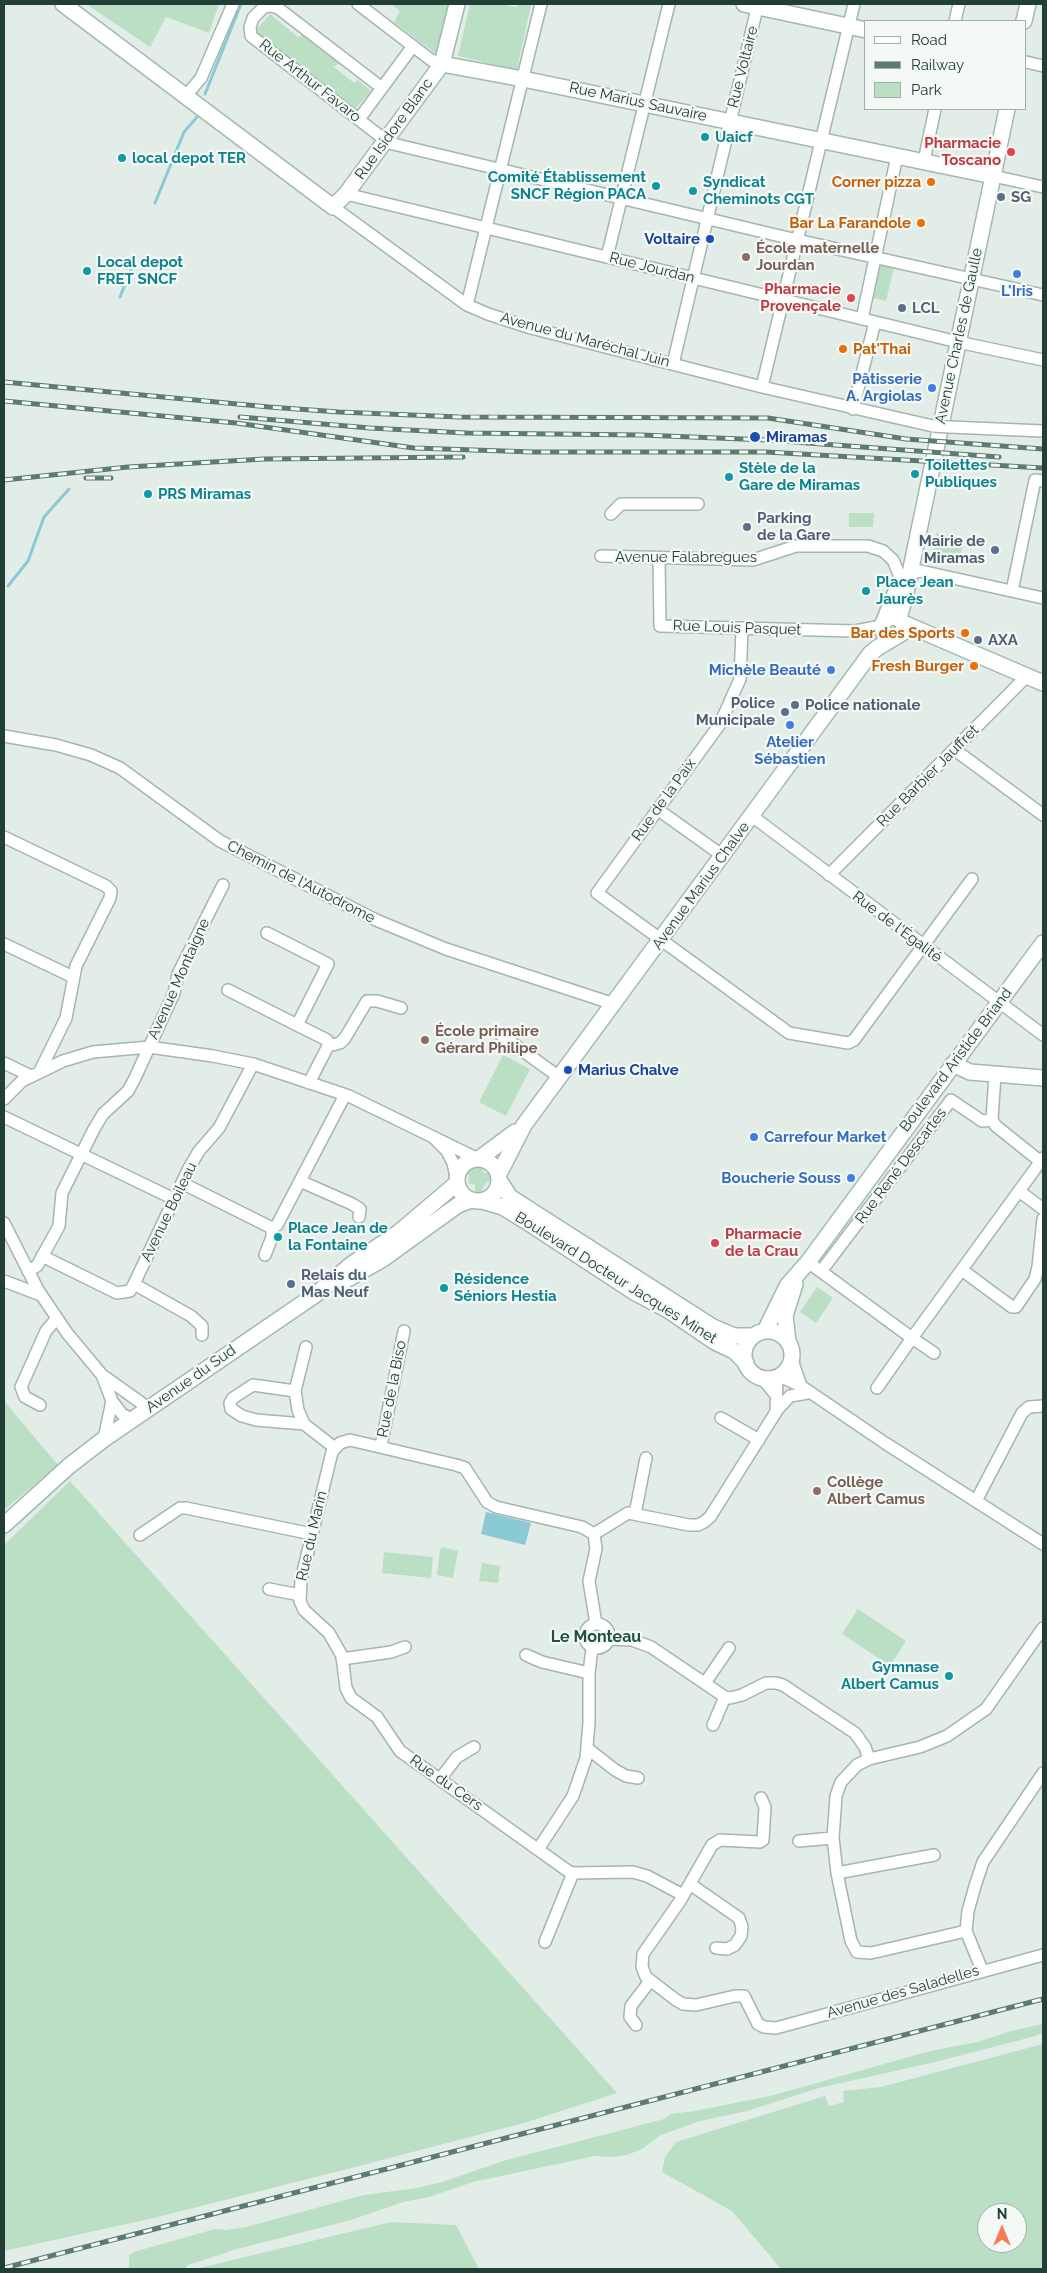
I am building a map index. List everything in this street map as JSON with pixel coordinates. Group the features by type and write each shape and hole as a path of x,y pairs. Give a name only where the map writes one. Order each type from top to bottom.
{"main road":[{"name":"Avenue du Maréchal Juin","path":"63,4 333,207"},
{"path":"442,64 457,4"},
{"path":"1024,20 1028,4"},
{"path":"753,5 864,30"},
{"name":"Rue Marius Sauvaire","path":"442,64 524,79 993,176"},
{"name":"Rue Isidore Blanc","path":"333,207 346,194 442,64"},
{"name":"Avenue Charles de Gaulle","path":"907,572 1007,110"},
{"name":"Rue Isidore Blanc","path":"311,190 346,194"},
{"path":"892,628 905,598 907,572"},
{"path":"892,628 907,572"},
{"path":"892,628 939,640 1043,683"},
{"name":"Avenue Marius Chalve","path":"499,1177 524,1125 892,628"},
{"name":"Boulevard Aristide Briand","path":"759,1334 787,1286 808,1262 1043,943"},
{"path":"954,1064 970,1072 994,1076 1043,1078"},
{"name":"Avenue Marius Chalve","path":"478,1158 524,1125"},
{"path":"478,1158 492,1164 499,1177 492,1195 477,1200 462,1194 457,1180 463,1164 478,1158"},
{"name":"Boulevard Docteur Jacques Minet","path":"499,1177 510,1197 713,1327 734,1336 759,1334"},
{"name":"Avenue du Sud","path":"4,1525 69,1466 104,1439 315,1295 352,1264 398,1233 449,1192 457,1180"},
{"name":"Boulevard Docteur Jacques Minet","path":"477,1200 503,1207 634,1292 668,1310 715,1342 734,1351 746,1363"},
{"name":"Avenue du Sud","path":"315,1295 382,1259 458,1205 477,1200"},
{"name":"Boulevard Aristide Briand","path":"788,1341 785,1316 798,1275"},
{"path":"778,1333 788,1341 791,1347 792,1360 786,1372 778,1376 762,1378 753,1374 746,1363 746,1346 759,1334 778,1333"}],"street":[{"path":"185,97 201,78 233,4"},
{"name":"Rue Marius Sauvaire","path":"358,4 431,60 442,64"},
{"path":"467,304 542,4"},
{"path":"607,257 669,4"},
{"path":"762,387 854,4"},
{"path":"955,20 959,4"},
{"name":"Rue Voltaire","path":"674,364 730,121 753,5"},
{"name":"Rue Arthur Favaro","path":"382,88 278,8 264,7 258,11 250,27 251,36 386,140"},
{"path":"359,119 413,46"},
{"path":"1027,62 1043,66"},
{"path":"924,161 935,110"},
{"path":"386,140 797,240 1043,295"},
{"path":"862,319 898,156"},
{"path":"993,176 1043,187"},
{"name":"Rue Jourdan","path":"346,194 958,342 1043,360"},
{"name":"Avenue du Maréchal Juin","path":"333,207 467,304 488,314 531,328 762,387 930,426 1043,431"},
{"path":"854,409 875,322"},
{"path":"1012,591 1039,480"},
{"path":"611,514 622,504 698,504"},
{"name":"Avenue Falabregues","path":"601,556 753,560 796,546 868,546 879,549 888,555 907,572"},
{"name":"Rue Louis Pasquet","path":"659,559 660,626 855,631 892,628"},
{"path":"907,572 921,571 1043,598"},
{"name":"Rue de la Paix","path":"661,940 597,893 720,724 740,679 742,629"},
{"name":"Rue Barbier Jauffret","path":"829,876 1027,676"},
{"name":"Chemin de l'Autodrome","path":"4,736 82,752 120,768 220,841 376,920 446,949 614,1004"},
{"path":"955,750 1043,815"},
{"path":"657,809 723,856"},
{"name":"Rue de l'Égalité","path":"752,816 922,946 1043,1035"},
{"path":"4,837 106,886 111,891 110,898 76,966 66,1018 35,1074"},
{"path":"661,940 789,1034 848,1044 854,1040 972,880"},
{"name":"Avenue Montaigne","path":"28,1271 37,1266 58,1226 62,1193 103,1114 128,1091 174,993 178,974 223,885"},
{"path":"267,934 328,964 297,1025"},
{"path":"4,944 73,977"},
{"path":"228,990 327,1040 328,1046 309,1083"},
{"path":"328,1046 340,1043 345,1038 367,1001 377,1001 401,1008"},
{"path":"501,1035 559,1077"},
{"path":"4,1099 22,1081 63,1061 93,1052 149,1047 213,1056 252,1064 345,1095 478,1158"},
{"path":"4,1063 35,1074"},
{"name":"Avenue Boileau","path":"134,1284 199,1151 220,1128 252,1064"},
{"path":"877,1388 1042,1160 996,1126 992,1120 994,1076"},
{"path":"272,1228 277,1225 345,1095"},
{"name":"Rue René Descartes","path":"822,1270 951,1100 982,1121 992,1120"},
{"path":"4,1117 174,1199"},
{"path":"433,1137 447,1152 453,1163 457,1180"},
{"path":"300,1181 352,1204 360,1209 358,1217"},
{"path":"182,1184 272,1228"},
{"path":"1020,1191 1043,1209"},
{"path":"962,1270 1012,1307 1016,1307 1035,1279 1038,1268 1043,1219"},
{"path":"4,1223 28,1271 57,1318 102,1376 112,1401 122,1414 133,1420"},
{"path":"265,1255 272,1237 272,1228"},
{"path":"42,1256 117,1293 130,1292 134,1284 192,1316 202,1326 202,1336"},
{"path":"808,1262 822,1270 934,1353"},
{"path":"4,1281 42,1295"},
{"path":"40,1405 25,1397 21,1387 46,1331 57,1318"},
{"name":"Rue de la Biso","path":"381,1446 404,1331"},
{"path":"306,1347 295,1392 298,1410 304,1424 335,1448 340,1443 350,1440 381,1446 465,1468 487,1502 500,1508 582,1527 594,1534"},
{"path":"792,1360 805,1389"},
{"path":"102,1376 140,1402 147,1410"},
{"path":"776,1412 778,1376 805,1389 1043,1544"},
{"path":"762,1378 776,1395"},
{"path":"295,1392 253,1385 233,1398 230,1403 231,1409 242,1416 256,1420 304,1424"},
{"path":"594,1534 628,1513 689,1525 698,1525 704,1522 710,1517 783,1402 790,1396 805,1389"},
{"path":"104,1439 112,1401"},
{"path":"976,1501 1022,1413 1029,1407 1043,1406"},
{"path":"721,1418 759,1440"},
{"name":"Rue du Marin","path":"335,1448 332,1452 312,1534 300,1601 304,1610 330,1633 342,1659"},
{"path":"635,1514 646,1458"},
{"path":"140,1535 180,1508 312,1534"},
{"path":"594,1534 596,1549 589,1581 596,1624"},
{"path":"269,1589 300,1595"},
{"path":"596,1624 606,1628 609,1639 602,1647 592,1648 586,1643 584,1634 588,1627 596,1624"},
{"path":"966,1931 871,1953 856,1952 851,1941 832,1838 836,1796 841,1782 857,1765 869,1759 920,1747 947,1736 986,1709 1043,1628"},
{"path":"609,1639 632,1640 650,1647 725,1697 737,1697 766,1683 783,1685 855,1733 865,1747 869,1759"},
{"path":"342,1659 391,1652 405,1647"},
{"path":"539,1848 573,1796 587,1748 590,1723 589,1673 592,1648"},
{"path":"705,1683 729,1648"},
{"path":"526,1655 542,1662 589,1673"},
{"name":"Rue du Cers","path":"342,1659 346,1688 350,1698 377,1717 400,1751 539,1848 560,1866 574,1873"},
{"path":"713,1725 725,1697"},
{"path":"440,1779 457,1757 474,1747"},
{"path":"587,1748 615,1770 626,1776 638,1778"},
{"path":"982,1970 966,1931 968,1911 983,1862 1043,1773"},
{"path":"636,2025 630,2017 631,2006 650,1981 642,1972 643,1954 684,1895 716,1842 760,1842 763,1840 765,1807 760,1798"},
{"path":"799,1841 832,1838"},
{"path":"837,1873 934,1855"},
{"path":"544,1942 574,1873 633,1872 647,1876 684,1895"},
{"path":"690,1884 739,1918 742,1927 741,1936 735,1945 727,1949 716,1948"},
{"name":"Avenue des Saladelles","path":"650,1981 676,2000 690,2005 744,1996 754,2019 764,2027 776,2028 982,1970 1043,1955"}],"green space":[{"path":"86,4 219,4 209,33 166,17 150,47"},
{"path":"391,4 448,4 436,54 394,22 400,11"},
{"path":"470,4 499,4 517,7 518,4 531,5 517,70 458,56"},
{"path":"270,14 298,37 302,35 339,63 334,67 354,83 358,80 371,91 356,108 256,33 256,30"},
{"path":"878,264 894,267 886,301 870,297"},
{"path":"849,513 874,513 873,527 849,527"},
{"path":"936,533 964,539 959,564 932,559"},
{"path":"503,1055 530,1069 506,1116 479,1102"},
{"path":"473,1165 480,1165 484,1173 491,1173 492,1175 492,1180 485,1184 481,1193 475,1193 475,1185 468,1183 469,1176 465,1171"},
{"path":"817,1287 833,1298 816,1323 800,1312"},
{"path":"4,1401 58,1465 4,1510"},
{"path":"70,1481 617,2093 524,2123 351,2168 154,2218 4,2251 4,1545"},
{"path":"442,1547 458,1551 453,1578 437,1575 440,1549"},
{"path":"384,1552 433,1557 431,1578 382,1573"},
{"path":"482,1563 500,1566 498,1583 479,1581"},
{"path":"858,1609 906,1641 890,1666 842,1634"},
{"path":"1043,2024 1043,2033 1032,2037 931,2063 819,2088 747,2111 700,2121 661,2135 642,2149 627,2155 614,2157 595,2156 473,2182 429,2197 403,2202 351,2220 237,2249 188,2265 184,2269 129,2269 129,2255 137,2251 215,2229 226,2230 246,2227 364,2195 417,2188 442,2182 503,2161 664,2119 671,2114 774,2095 930,2051 977,2042 1011,2031"},
{"path":"1043,2044 1043,2269 781,2269 732,2211 662,2172 665,2157 676,2142 825,2096 829,2106 844,2102 843,2091 881,2087"},
{"path":"391,2222 456,2225 479,2269 195,2269"}],"water":[{"path":"486,1512 531,1523 525,1545 481,1534"}],"waterway":[{"path":"205,94 241,4"},
{"path":"155,203 184,132 197,117"},
{"path":"120,297 132,267"},
{"path":"8,586 28,561 44,517 69,489"}],"railway":[{"path":"4,382 339,412 459,417 768,418 906,439 1043,449"},
{"path":"4,401 236,423 414,448 533,452 766,452 1043,468"},
{"path":"240,417 370,428 466,433 641,435 767,440 999,457"},
{"path":"4,480 128,467 264,459 463,457"},
{"path":"86,478 111,478"},
{"path":"4,2268 1043,1999"}],"place":[{"name":"Uaicf","path":"705,137"},
{"name":"Pharmacie Toscano","path":"1011,152"},
{"name":"local depot TER","path":"122,158"},
{"name":"Corner pizza","path":"931,182"},
{"name":"Comité Établissement SNCF Région PACA","path":"656,186"},
{"name":"Syndicat Cheminots CGT","path":"693,191"},
{"name":"SG","path":"1001,197"},
{"name":"Bar La Farandole","path":"921,223"},
{"name":"Voltaire","path":"710,239"},
{"name":"École maternelle Jourdan","path":"746,257"},
{"name":"Local depot FRET SNCF","path":"87,271"},
{"name":"L'Iris","path":"1017,274"},
{"name":"Pharmacie Provençale","path":"851,298"},
{"name":"LCL","path":"902,308"},
{"name":"Pat'Thai","path":"843,349"},
{"name":"Pâtisserie A. Argiolas","path":"932,388"},
{"name":"Miramas","path":"755,437"},
{"name":"Toilettes Publiques","path":"915,474"},
{"name":"Stèle de la Gare de Miramas","path":"729,477"},
{"name":"PRS Miramas","path":"148,494"},
{"name":"Parking de la Gare","path":"747,527"},
{"name":"Mairie de Miramas","path":"995,550"},
{"name":"Place Jean Jaurès","path":"866,591"},
{"name":"Bar des Sports","path":"965,633"},
{"name":"AXA","path":"978,640"},
{"name":"Fresh Burger","path":"974,666"},
{"name":"Michèle Beauté","path":"831,670"},
{"name":"Police nationale","path":"795,705"},
{"name":"Police Municipale","path":"785,712"},
{"name":"Atelier Sébastien","path":"790,725"},
{"name":"École primaire Gérard Philipe","path":"425,1040"},
{"name":"Marius Chalve","path":"568,1070"},
{"name":"Carrefour Market","path":"754,1137"},
{"name":"Boucherie Souss","path":"851,1178"},
{"name":"Place Jean de la Fontaine","path":"278,1237"},
{"name":"Pharmacie de la Crau","path":"715,1243"},
{"name":"Relais du Mas Neuf","path":"291,1284"},
{"name":"Résidence Séniors Hestia","path":"444,1288"},
{"name":"Collège Albert Camus","path":"817,1491"},
{"name":"Gymnase Albert Camus","path":"949,1676"}],"district":[{"name":"Le Monteau","path":"596,1637"}]}
